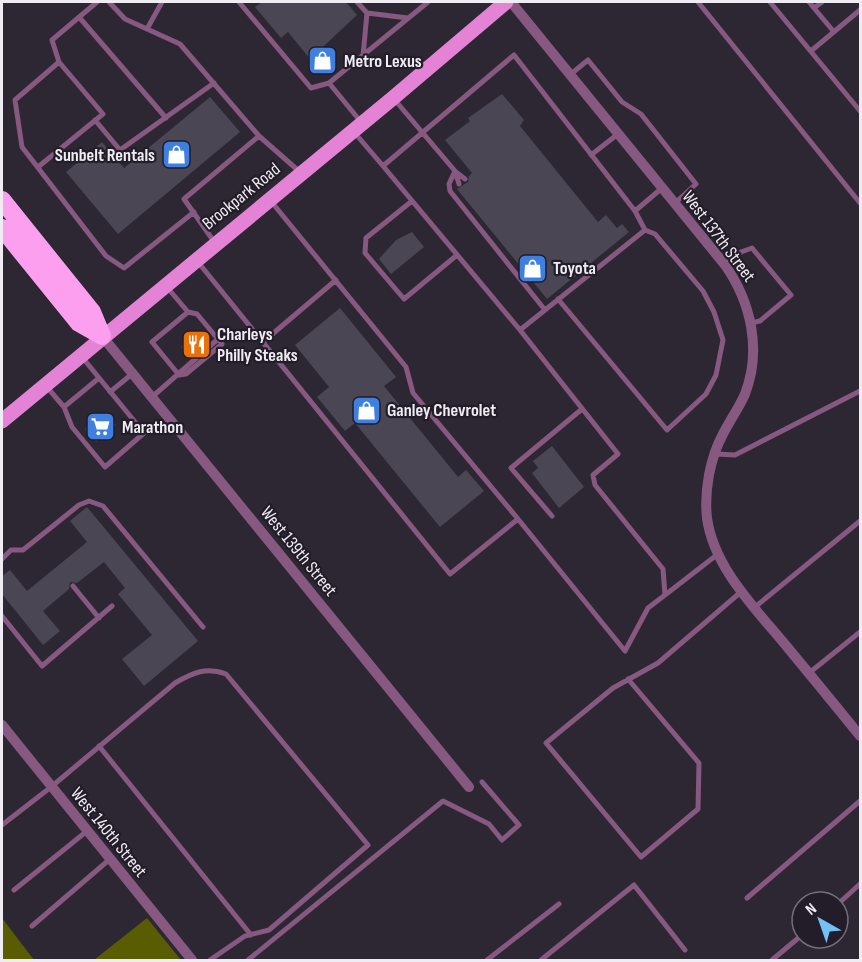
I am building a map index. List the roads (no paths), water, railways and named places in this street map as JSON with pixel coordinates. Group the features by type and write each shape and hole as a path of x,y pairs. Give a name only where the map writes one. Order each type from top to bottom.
{"highway":[{"path":"2,200 93,312 102,336"},
{"path":"2,228 79,323 102,336"}],"main road":[{"name":"Brookpark Road","path":"2,421 506,2"}],"street":[{"name":"West 137th Street","path":"511,2 725,265 744,296 751,323 753,351 751,373 745,394 715,454 710,471 707,519 718,554 742,591 861,736"},
{"name":"West 139th Street","path":"102,336 470,787"},
{"name":"West 140th Street","path":"2,725 192,960"}],"lane":[{"path":"38,167 103,114 59,62 52,40 98,2"},
{"path":"109,2 125,19 180,44 259,136 301,173"},
{"path":"147,29 162,2"},
{"path":"238,2 310,88 329,83 428,2"},
{"path":"357,2 367,13 408,18"},
{"path":"698,2 861,202"},
{"path":"770,2 861,111"},
{"path":"809,2 834,32"},
{"path":"814,8 822,2"},
{"path":"811,51 861,10"},
{"path":"363,56 367,13"},
{"path":"79,17 166,118"},
{"path":"383,166 514,55 635,211 645,230 655,234 703,291 714,312 723,340 716,375 706,394 667,430 558,299"},
{"path":"570,75 588,60 622,102 641,114 696,184 675,203"},
{"path":"59,62 15,100 22,147 106,256 124,268 194,212"},
{"path":"95,120 120,150 214,83"},
{"path":"329,83 383,166 520,330 618,454 592,475 595,485 663,569 665,595"},
{"path":"393,98 423,130 455,171 465,179"},
{"path":"591,155 618,134"},
{"path":"215,243 184,199 259,136"},
{"path":"455,171 459,184"},
{"path":"455,171 449,184 450,191 545,310"},
{"path":"635,211 662,188"},
{"path":"269,198 406,367 413,393 625,651 648,608 718,554"},
{"path":"412,201 366,238 365,253 404,298 458,255"},
{"path":"520,330 645,230"},
{"path":"725,265 752,248 791,295 760,321 751,323"},
{"path":"195,259 450,574 518,519"},
{"path":"263,342 336,280"},
{"path":"152,397 179,375 186,374 222,344 196,314 188,312 165,285"},
{"path":"179,375 152,342 188,312"},
{"path":"45,385 64,407 72,427 105,467 144,433 80,355"},
{"path":"110,392 133,374"},
{"path":"64,407 99,378"},
{"path":"715,454 735,455 861,391"},
{"path":"552,516 512,468 582,409"},
{"path":"2,559 11,550 23,550 79,505 89,501 103,506 203,627"},
{"path":"755,608 861,521"},
{"path":"73,586 99,618"},
{"path":"628,679 699,763 698,809 641,857 546,743 613,688 628,679 658,663 742,591"},
{"path":"2,616 42,666 112,606"},
{"path":"809,673 861,632"},
{"path":"2,825 51,787 175,682 194,672 212,669 226,674 368,845 269,930 250,935 210,960"},
{"path":"99,746 250,935"},
{"path":"248,960 443,801 489,824 502,840 519,825 482,782"},
{"path":"747,898 861,801"},
{"path":"14,890 87,831"},
{"path":"32,926 110,860"},
{"path":"541,960 634,885 685,950"},
{"path":"487,960 559,904"},
{"path":"772,960 790,945"}],"place":[{"name":"Metro Lexus","path":"323,61"},
{"name":"Sunbelt Rentals","path":"176,155"},
{"name":"Toyota","path":"532,268"},
{"name":"Charleys Philly Steaks","path":"196,344"},
{"name":"Ganley Chevrolet","path":"366,410"},
{"name":"Marathon","path":"101,427"}]}
